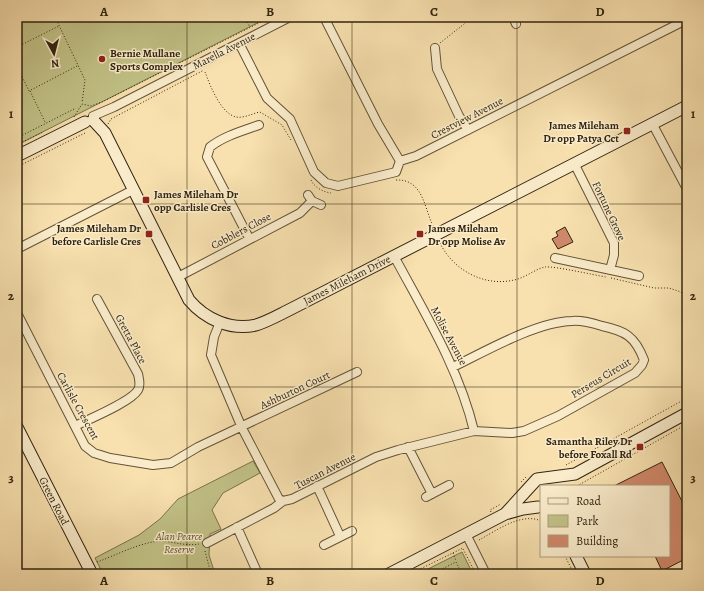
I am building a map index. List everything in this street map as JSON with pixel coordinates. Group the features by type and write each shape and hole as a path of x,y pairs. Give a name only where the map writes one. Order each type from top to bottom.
{"street":[{"name":"Marella Avenue","path":"17,156 86,119 114,107 290,17"},
{"path":"239,43 267,98 290,119 314,172 326,183 338,186 396,172 400,161 378,124 324,17"},
{"name":"Crestview Avenue","path":"400,161 416,156 468,130 682,22 687,17"},
{"path":"435,48 437,69 459,116 468,130"},
{"name":"James Mileham Drive","path":"86,119 106,133 133,190 194,305 205,315 220,322 243,327 261,323 687,106"},
{"path":"652,123 687,189"},
{"path":"249,238 207,157 210,147 214,143 259,126"},
{"name":"Fortune Grove","path":"574,163 614,242 614,255 610,270"},
{"path":"17,249 133,190"},
{"name":"Cobblers Close","path":"178,277 249,238 300,213 310,198 322,205"},
{"name":"Molise Avenue","path":"394,256 453,367 468,406 474,431"},
{"path":"555,258 639,276"},
{"name":"Gretta Place","path":"75,426 126,400 138,389 140,380 97,299"},
{"name":"Carlisle Crescent","path":"17,313 85,446 94,453 153,465 171,463 198,447 242,428"},
{"name":"Perseus Circuit","path":"453,367 523,334 554,324 570,321 580,321 621,330 634,342 644,360 642,365 635,373 538,426 512,433 474,431"},
{"path":"220,322 214,338 211,355 242,428 279,499 283,501"},
{"name":"Ashburton Court","path":"242,428 357,372"},
{"path":"389,574 494,520 505,508 519,501 525,485 537,480 575,474 687,414"},
{"name":"Green Road","path":"17,427 93,569"},
{"name":"Tuscan Avenue","path":"207,543 274,508 283,501 292,500 376,457 408,447 474,431"},
{"name":"Green Road","path":"17,443 84,574"},
{"path":"408,447 429,495 449,485"},
{"path":"565,485 575,474"},
{"path":"547,479 556,485"},
{"path":"525,485 530,499 540,507"},
{"path":"317,486 340,536"},
{"path":"505,508 523,509 540,507"},
{"path":"237,527 258,574"},
{"path":"324,545 352,531"},
{"path":"466,534 486,574"},
{"path":"576,557 585,574"}],"path":[{"path":"55,17 85,80 82,104 86,119"},
{"path":"160,22 164,17"},
{"path":"244,17 250,28"},
{"path":"82,104 91,106 102,102 271,17"},
{"path":"435,48 473,17"},
{"path":"17,47 59,26"},
{"path":"30,91 79,65"},
{"path":"17,66 45,124"},
{"path":"110,128 108,123 111,119 204,70 215,97 230,113 241,118 260,112 265,114 282,125 293,144"},
{"path":"17,138 74,109"},
{"path":"17,145 48,130"},
{"path":"17,167 85,133"},
{"path":"310,177 313,184 325,192 332,193"},
{"path":"392,180 405,180 414,184 422,195 436,235 445,254 461,270 479,278 497,282 514,280 546,267 654,288 669,288 681,292 687,299"},
{"path":"563,466 687,398"},
{"path":"579,485 687,424"},
{"path":"525,485 530,474"},
{"path":"494,520 490,510 505,508"},
{"path":"93,569 152,542 172,541 187,546 207,543 204,552 211,574"},
{"path":"462,548 476,574"},
{"path":"452,553 462,574"},
{"path":"566,557 574,574"},
{"path":"432,574 456,562"}],"green space":[{"name":"Bernie Mullane Sports Complex","path":"17,17 269,17 17,145"},
{"name":"Alan Pearce Reserve","path":"253,461 260,473 223,493 212,510 221,529 210,534 209,555 215,574 103,574 95,558 139,535 160,519 178,499"},
{"path":"462,552 473,574 418,574"}],"building":[{"path":"565,227 573,242 558,249 552,239 558,236 556,232"},
{"path":"662,462 687,511 687,558 662,571 655,557 670,557 670,485 616,485"}],"place":[{"name":"Bernie Mullane Sports Complex","path":"102,59"},
{"name":"James Mileham Dr opp Patya Cct","path":"627,131"},
{"name":"James Mileham Dr opp Carlisle Cres","path":"146,200"},
{"name":"James Mileham Dr before Carlisle Cres","path":"149,234"},
{"name":"James Mileham Dr opp Molise Av","path":"420,234"},
{"name":"Samantha Riley Dr before Foxall Rd","path":"640,447"}]}
